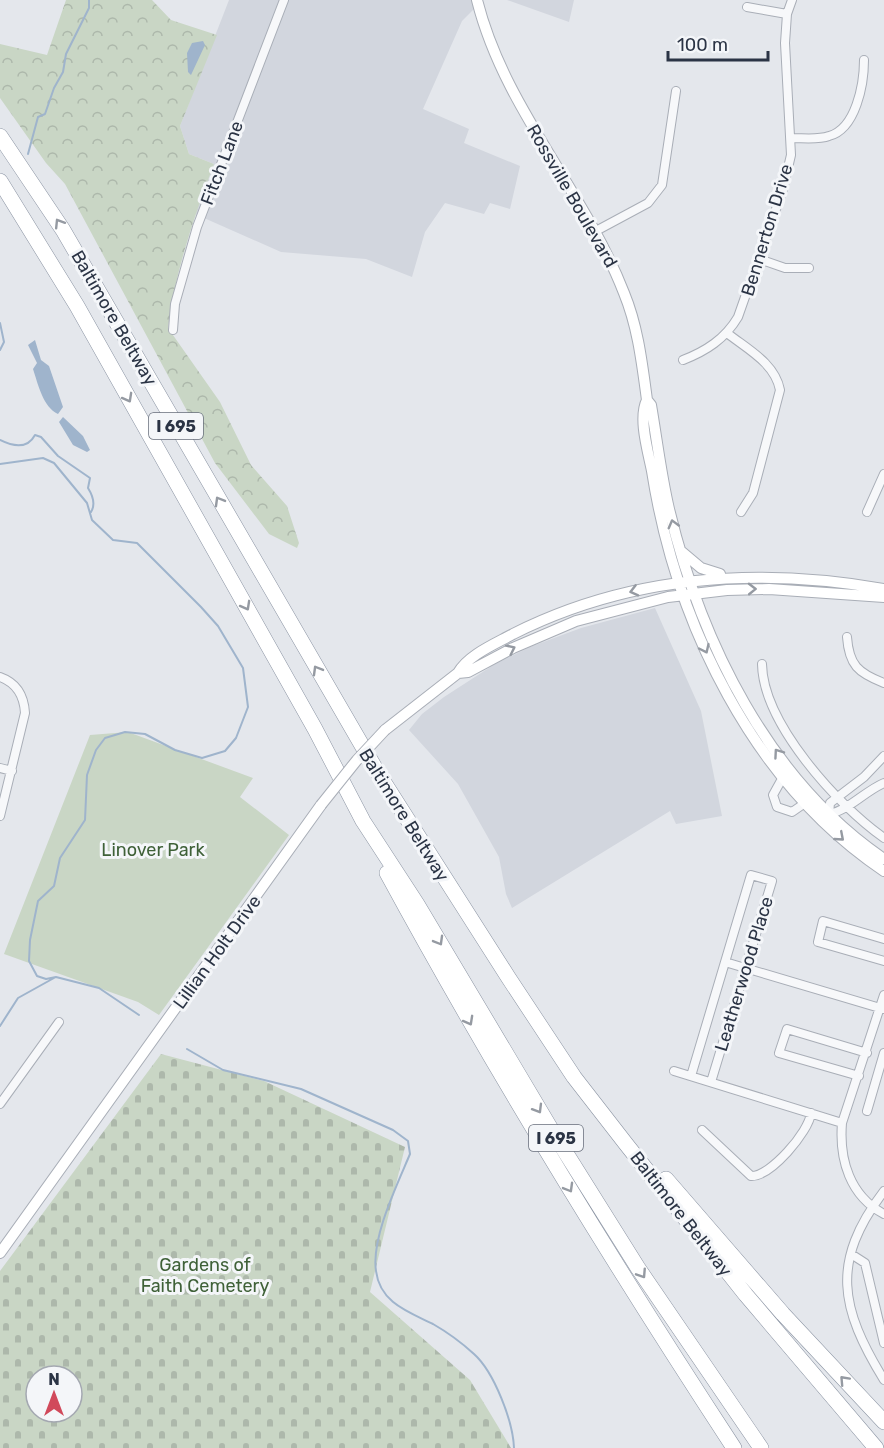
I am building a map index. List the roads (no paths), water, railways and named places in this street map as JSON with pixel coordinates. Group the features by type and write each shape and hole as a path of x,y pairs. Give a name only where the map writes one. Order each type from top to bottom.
{"highway":[{"name":"Baltimore Beltway","path":"0,135 63,230 416,836 552,1041 603,1115 776,1330 876,1448"},
{"name":"Baltimore Beltway","path":"0,181 40,242 311,722 363,821 417,904 540,1111 634,1261 761,1448"},
{"path":"0,194 91,332"},
{"path":"363,821 378,857 491,1061 734,1448"},
{"path":"552,1041 716,1238 884,1422"},
{"path":"776,1330 884,1448"},
{"path":"665,1341 682,1360 742,1448"}],"main road":[{"name":"Rossville Boulevard","path":"477,0 493,51 510,88 594,232 616,273 629,304 647,400 651,405 665,487 680,550 684,581"},
{"name":"Rossville Boulevard","path":"647,400 643,407 652,471 688,594 717,673 751,731 783,777 837,835 884,871"},
{"path":"680,550 701,568 735,576 804,578 884,589"},
{"name":"Lillian Holt Drive","path":"0,1253 321,805 357,760 385,730 458,673 463,664 551,617 606,598 684,581 735,576"},
{"name":"Lillian Holt Drive","path":"458,673 468,672 557,628 625,606 688,594 769,589 884,597"},
{"name":"Rossville Boulevard","path":"688,594 755,718 793,773 829,814 884,859"},
{"path":"551,617 557,628"}],"street":[{"name":"Fitch Lane","path":"173,330 175,304 195,234 284,0"},
{"name":"Bennerton Drive","path":"683,360 706,350 727,333 744,304 783,189 792,138 785,43 787,14 792,0"},
{"path":"747,7 787,14"},
{"path":"792,138 831,136 845,126 862,82 864,60"},
{"path":"594,232 648,202 662,185 676,91"},
{"path":"759,259 785,268 810,268"},
{"path":"727,333 770,367 777,377 780,390 753,494 741,512"},
{"path":"867,512 884,474"},
{"path":"847,637 848,651 854,664 863,675 884,683"},
{"path":"762,664 762,682 775,712 802,754 846,806 884,838"},
{"path":"0,677 16,687 25,704 12,771 0,816"},
{"path":"884,756 864,777 830,803 829,814 838,812 872,788 884,783"},
{"path":"0,768 12,771"},
{"path":"783,777 773,795 777,807 792,812 805,803"},
{"path":"864,777 872,788"},
{"name":"Leatherwood Place","path":"691,1076 751,875 772,881 711,1082"},
{"path":"884,939 824,921 818,942 884,961"},
{"path":"725,962 882,1009"},
{"path":"884,995 882,1009 842,1123 841,1144 846,1170 857,1190 872,1207 884,1214"},
{"path":"0,1104 59,1022"},
{"path":"859,1076 779,1053 787,1029 867,1053"},
{"path":"867,1112 884,1053"},
{"path":"674,1071 842,1123"},
{"path":"702,1130 751,1176 762,1176 802,1135 811,1113"},
{"path":"884,1191 857,1232 850,1254 847,1281 854,1323 884,1380"},
{"path":"850,1254 865,1263 884,1343"}],"water":[{"path":"203,41 205,45 191,75 188,72 187,53 192,43"},
{"path":"35,340 41,360 49,366 63,407 58,414 45,401 33,369 37,363 28,345"},
{"path":"63,417 83,436 90,450 87,452 73,445 59,422"}],"waterway":[{"path":"28,154 38,117 45,114 54,88 63,72 66,54 89,8 89,0"},
{"path":"0,323 4,342 0,350"},
{"path":"0,440 9,444 24,445 35,435 41,437 58,456 90,478 88,488 94,503 91,512"},
{"path":"0,464 43,458 54,463 87,503 92,520 113,540 137,543 218,626 243,668 248,707 236,738 225,751 202,758 175,750 145,734 125,732 105,738 96,750 87,775 85,820 60,858 54,886 38,901 30,940 29,961 37,976 46,979 56,977 99,988 139,1015"},
{"path":"0,1026 18,998 54,978"},
{"path":"187,1049 223,1070 301,1089 393,1130 408,1141 410,1154 386,1212 377,1243 375,1258 379,1282 389,1299 449,1334 481,1362 489,1372 506,1411 514,1448"}],"park label":[{"name":"Linover Park","path":"153,850"},
{"name":"Gardens of Faith Cemetery","path":"205,1275"}]}
